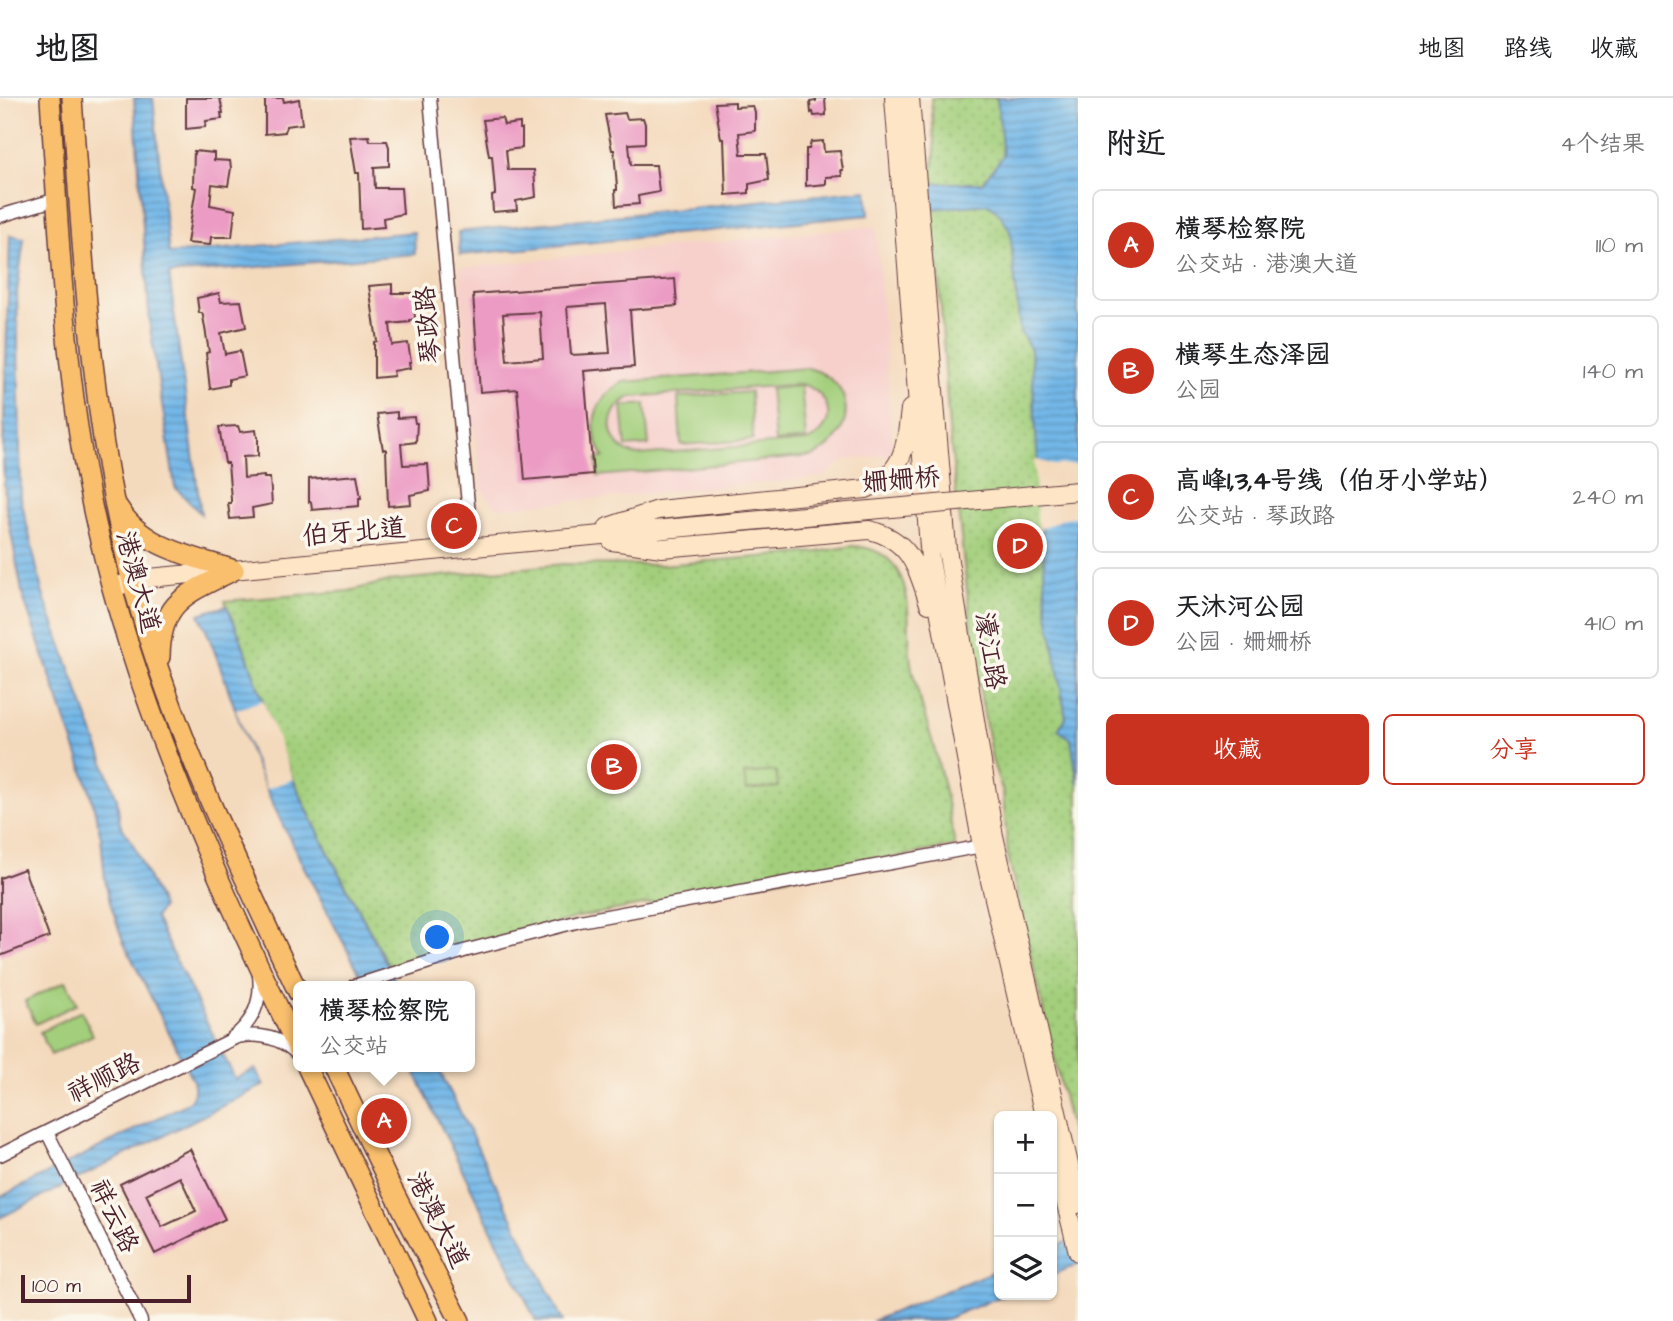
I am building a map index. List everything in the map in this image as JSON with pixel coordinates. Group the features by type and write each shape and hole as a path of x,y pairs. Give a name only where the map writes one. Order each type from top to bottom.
{"main road":[{"name":"港澳大道","path":"50,98 65,325 77,426 111,588 138,678 170,766 293,1039"},
{"name":"港澳大道","path":"72,98 88,336 99,423 132,582 159,672 208,800 293,981"},
{"name":"濠江路","path":"894,98 930,560 982,846 1043,1111"},
{"name":"濠江路","path":"910,98 947,549 994,836 1078,1205"},
{"path":"580,537 658,510 857,492 874,486 889,475 904,452 915,370"},
{"path":"111,489 124,517 147,539 234,570"},
{"name":"姗姗桥","path":"728,523 1078,491"},
{"name":"伯牙北道","path":"111,588 149,578 728,523"},
{"path":"580,537 662,548 860,530 878,532 895,540 914,561 951,674"},
{"path":"159,672 160,639 169,614 187,594 234,570"},
{"name":"港澳大道","path":"309,1072 428,1321"},
{"name":"港澳大道","path":"336,1072 389,1183 460,1321"},
{"path":"1057,1170 1078,1252"}],"street":[{"name":"琴政路","path":"430,98 471,547"},
{"path":"0,216 57,199"},
{"path":"370,981 489,944 580,922 982,846"},
{"name":"祥顺路","path":"0,1155 229,1040 242,1030 256,1008 260,991 257,963"},
{"name":"祥顺路","path":"229,1040 262,1036 287,1045 293,1050"},
{"name":"祥云路","path":"47,1132 141,1321"}],"shaded area":[{"path":"876,226 893,454 845,460 823,477 498,508 482,491 468,381 460,268"}],"green space":[{"path":"931,98 1078,98 1078,1161 1008,856 1003,792 992,760 975,663 949,429 938,265 934,248 931,173 935,155"},
{"path":"808,368 836,384 846,409 844,423 838,436 813,456 598,476 597,459 604,457 595,435 595,415 605,397 623,382","holes":["801,384 812,388 825,403 828,420 824,428 807,441 638,455 619,445 611,429 611,419 615,411 631,397"]},
{"path":"801,386 806,439 775,442 770,389"},
{"path":"750,392 753,440 681,445 678,397"},
{"path":"645,404 649,445 626,447 622,406"},
{"path":"852,546 866,548 884,556 893,564 903,581 908,606 912,669 940,769 955,846 579,917 390,969 295,783 225,601 349,591 389,581 564,564 662,565 818,552"},
{"path":"776,771 778,787 746,790 744,774"},
{"path":"66,981 77,1004 36,1024 25,1001"},
{"path":"81,1011 93,1035 51,1055 40,1032"}],"water":[{"path":"134,98 153,98 169,254 414,232 415,254 169,274 201,514 175,487 150,327"},
{"path":"997,98 1078,98 1078,785 1071,739 1058,730 1066,718 1046,602 1031,350 1020,331 1010,231 1000,214 989,204 933,209 931,183 982,183 1003,156"},
{"path":"867,190 869,215 460,255 458,232"},
{"path":"10,235 24,238 17,292 21,499 42,591 117,799 120,824 133,844 162,907 155,918 235,1079 255,1069 264,1085 0,1218 0,1197 186,1104 194,1094 193,1081 123,941 105,880 101,837 90,791 23,597 5,501 3,453"},
{"path":"227,606 296,786 395,981 363,981 270,798 199,614"},
{"path":"414,1072 440,1072 563,1321 536,1321"},
{"path":"1078,1237 1078,1264 1057,1273 1057,1246"},
{"path":"994,1271 994,1299 941,1321 872,1321"}],"pier":[{"path":"1034,459 1054,465 1078,464 1078,517 1065,518 1038,530"},
{"path":"263,700 293,779 266,789 236,710"}],"building":[{"path":"186,98 220,98 222,119 206,121 205,127 186,129"},
{"path":"265,98 283,98 284,102 299,99 302,124 286,126 285,132 265,134"},
{"path":"816,98 825,98 826,115 814,116 813,112 811,113 810,102 816,101"},
{"path":"735,102 735,107 753,106 755,112 755,131 739,133 741,154 766,154 769,180 749,184 749,193 726,195 724,139 721,139 715,103"},
{"path":"625,113 627,119 643,118 645,124 645,143 629,144 631,165 656,165 659,192 638,196 639,204 616,206 614,150 605,115"},
{"path":"502,118 504,125 520,123 522,129 522,148 506,150 508,170 534,170 536,197 516,201 517,210 493,212 492,196 495,192 492,156 489,156 483,120"},
{"path":"369,136 370,141 387,141 389,147 389,166 374,167 375,188 401,188 403,214 383,218 384,227 361,229 359,173 356,173 350,137"},
{"path":"823,141 824,152 840,151 842,176 826,177 826,184 806,186 806,149 809,149 811,142"},
{"path":"194,151 214,153 214,160 230,161 228,186 212,184 210,205 235,210 232,237 211,237 210,245 187,243 196,188 193,187"},
{"path":"675,279 677,306 630,310 634,367 584,371 593,474 525,480 517,389 480,392 473,294","holes":["606,304 610,353 571,355 567,307","540,312 543,358 507,361 503,314"]},
{"path":"392,284 392,293 413,293 415,319 390,324 392,345 408,343 410,368 393,371 394,376 374,378 374,342 377,341 369,286"},
{"path":"219,293 221,302 241,301 246,327 221,333 225,354 240,351 245,376 229,379 229,385 210,389 206,353 209,352 197,298"},
{"path":"397,412 397,418 414,417 417,423 416,442 401,444 403,465 428,464 430,491 410,495 411,504 388,506 386,449 383,450 377,414"},
{"path":"238,426 240,432 256,430 258,437 258,456 243,457 244,478 270,478 272,504 252,508 253,517 230,519 228,463 225,463 219,427"},
{"path":"357,475 361,498 359,506 312,510 309,502 309,479"},
{"path":"24,869 49,937 0,956 0,878"},
{"path":"190,1149 225,1219 155,1254 120,1184","holes":["180,1177 196,1211 162,1227 146,1194"]}],"place":[{"name":"高峰1,3,4号线（伯牙小学站）","path":"454,526"},
{"name":"天沐河公园","path":"1020,546"},
{"name":"横琴生态泽园","path":"614,767"},
{"name":"横琴检察院","path":"384,1121"}]}
